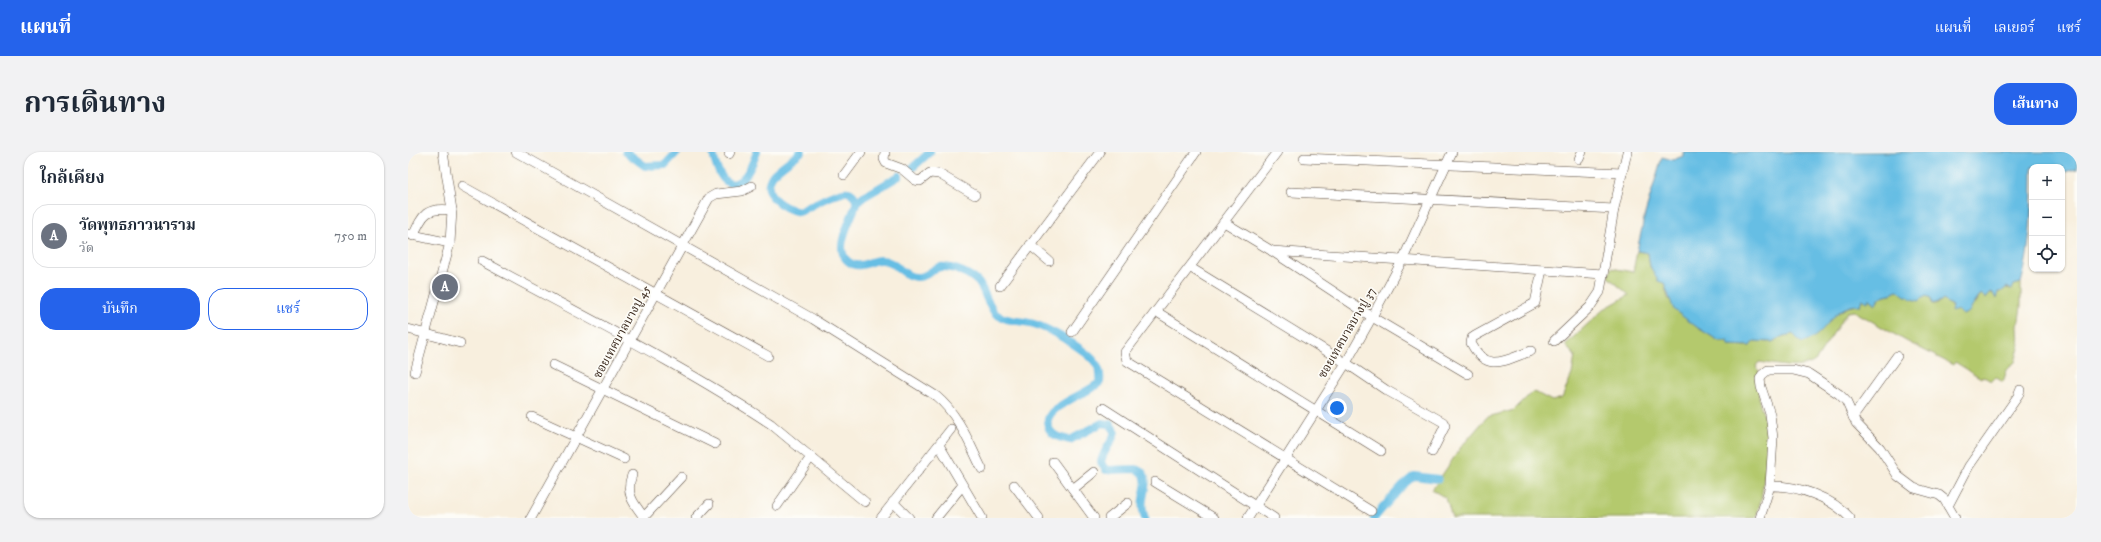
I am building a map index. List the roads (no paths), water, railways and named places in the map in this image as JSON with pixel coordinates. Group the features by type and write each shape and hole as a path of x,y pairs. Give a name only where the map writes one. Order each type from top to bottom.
{"street":[{"path":"415,372 450,244 452,210 443,152"},
{"path":"516,152 813,319 936,396 948,406 955,415 982,469"},
{"path":"844,175 861,152"},
{"path":"885,152 884,159 886,163 902,170 915,180 920,181 930,174 939,174 975,195"},
{"path":"1000,286 1100,152"},
{"path":"1072,332 1196,152"},
{"path":"1277,152 1191,268 1125,352 1127,361 1371,511"},
{"name":"ซอยเทศบาลบางปู 37","path":"1248,518 1346,363 1372,317 1402,259 1452,152"},
{"path":"1554,341 1593,302 1600,292 1614,209 1627,152"},
{"path":"1304,158 1445,166 1622,173"},
{"path":"462,186 768,356"},
{"name":"ซอยเทศบาลบางปู 45","path":"531,518 709,198 716,194 742,192 752,186"},
{"path":"1291,192 1614,209"},
{"path":"450,244 411,235 421,217 427,212 434,210 452,210"},
{"path":"1224,222 1272,251 1372,317 1468,374"},
{"path":"1030,245 1050,261"},
{"path":"1272,251 1603,274"},
{"path":"482,260 630,342 672,363 756,414 771,424 865,502"},
{"path":"1191,268 1346,363 1386,390 1443,422 1445,426 1432,452"},
{"path":"1531,351 1500,362 1492,362 1477,355 1471,343 1472,338 1475,336 1535,303 1542,270"},
{"path":"1157,312 1381,451"},
{"path":"408,329 460,343"},
{"path":"1853,417 1896,356"},
{"path":"553,365 715,444"},
{"path":"1760,518 1770,486 1773,438 1770,414 1761,387 1760,379 1766,371 1793,370 1809,374 1839,394 1846,401 1856,423 1880,448 1898,476 1905,483 1922,492 1939,495 1944,499 1955,518"},
{"path":"1948,506 1968,466 2018,396 2020,390"},
{"path":"1103,408 1274,518"},
{"path":"532,417 624,459"},
{"path":"881,518 951,429"},
{"path":"939,445 982,518"},
{"path":"777,506 811,457"},
{"path":"1053,462 1094,518"},
{"path":"1073,489 1094,472"},
{"path":"632,475 628,488 629,495 632,503 644,518 680,477"},
{"path":"1155,482 1214,518"},
{"path":"1014,485 1039,518"},
{"path":"936,518 962,486"},
{"path":"1770,486 1782,486 1819,496 1850,518"},
{"path":"893,502 909,518"},
{"path":"1109,518 1128,503"},
{"path":"696,518 709,504"}],"water":[{"path":"1683,152 2077,152 2077,169 2065,172 2065,164 2029,164 2029,241 2021,283 2014,285 2012,290 2007,287 2001,292 1998,292 1996,299 1993,293 1990,292 1986,299 1981,294 1968,313 1963,315 1958,310 1951,312 1952,306 1943,300 1932,304 1931,298 1926,296 1919,301 1905,296 1898,290 1881,297 1876,304 1869,298 1868,302 1862,299 1860,305 1845,308 1834,316 1814,337 1802,343 1793,334 1783,336 1772,342 1754,341 1750,346 1728,345 1728,341 1719,341 1698,328 1674,310 1664,283 1658,281 1650,266 1648,253 1637,251 1645,214 1662,157 1673,160 1683,156"}],"waterway":[{"path":"626,152 645,166 665,165 677,152"},
{"path":"713,152 716,165 722,178 732,184 738,182 746,175 757,152"},
{"path":"801,152 774,173 769,183 771,195 775,200 787,208 799,212 839,193 849,192 852,194 857,201 845,233 842,249 844,256 849,262 861,265 877,260 886,261 913,277 925,275 941,267 958,270 971,276 978,282 993,310 1000,317 1029,323 1058,335 1084,351 1095,362 1099,370 1100,382 1094,387 1059,406 1052,412 1048,419 1048,426 1054,434 1070,440 1102,423 1110,424 1115,431 1103,455 1101,463 1106,470 1136,469 1143,473 1146,483 1142,505 1145,518"},
{"path":"911,169 930,152"},
{"path":"857,201 899,176"},
{"path":"1374,518 1403,485 1414,476 1438,479"}],"place":[{"name":"วัดพุทธภาวนาราม","path":"445,287"}]}
